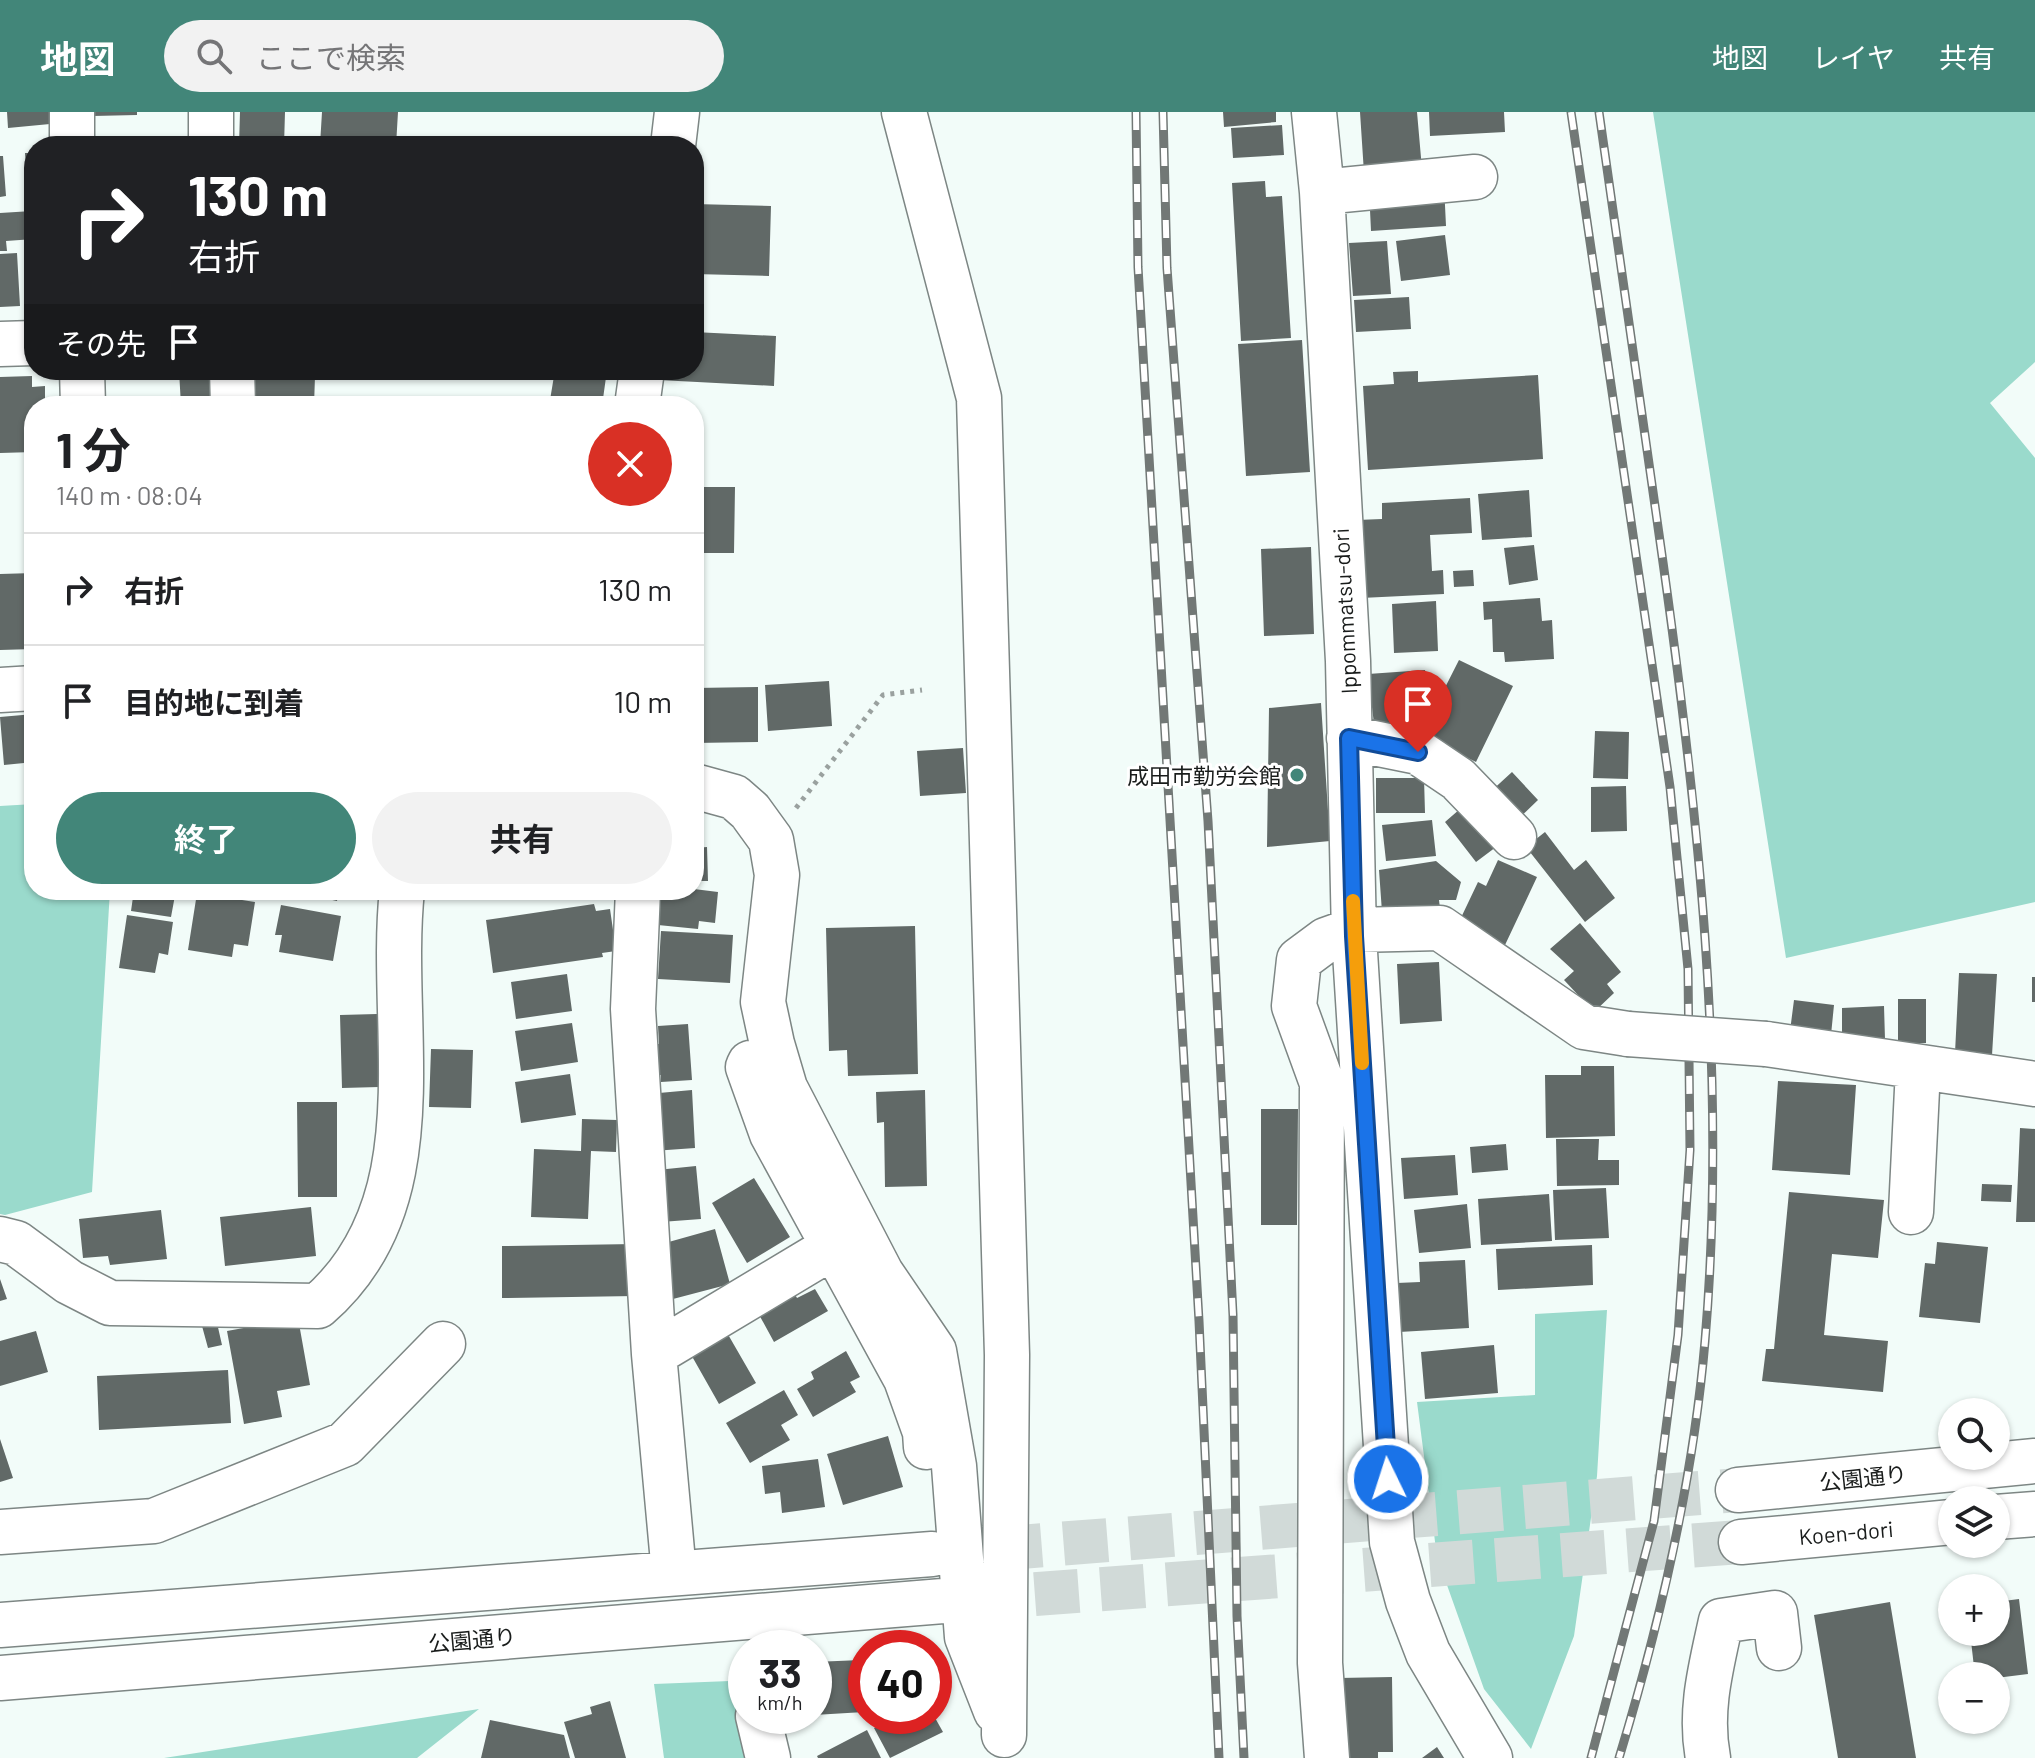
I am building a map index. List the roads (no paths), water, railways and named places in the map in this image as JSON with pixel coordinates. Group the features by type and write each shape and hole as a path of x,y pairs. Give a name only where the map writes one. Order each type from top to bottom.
{"street":[{"path":"72,112 72,136"},
{"path":"211,112 211,136"},
{"path":"674,136 677,112"},
{"path":"904,112 979,398 1007,1355 1012,1746"},
{"name":"Ippommatsu-dori","path":"1314,112 1322,192 1349,738 1354,930 1392,1542 1408,1601 1428,1653 1490,1758"},
{"path":"1322,192 1475,177"},
{"path":"0,344 24,343"},
{"path":"0,690 24,689"},
{"path":"1349,738 1418,752 1458,779 1514,837"},
{"path":"704,789 734,797 750,811 771,840 777,875 763,1002 772,1044 785,1088 881,1273 934,1351 954,1466 967,1637 1012,1746"},
{"path":"0,1239 16,1243 69,1282 110,1303 318,1306 343,1283 376,1230 387,1199 401,1119 402,900"},
{"path":"638,900 633,1009 654,1354 674,1573"},
{"path":"1327,1758 1320,1663 1322,1083 1294,1006 1299,960 1326,940 1354,930 1440,928 1584,1027 1628,1034 1766,1044 2035,1084"},
{"path":"772,1044 755,1052 748,1067 772,1134 836,1245 906,1379 925,1432 929,1490"},
{"path":"1911,1212 1918,1069"},
{"path":"654,1354 836,1245"},
{"path":"0,1532 154,1521 345,1444 443,1344"},
{"name":"公園通り","path":"1738,1490 2035,1461"},
{"path":"2010,1516 2035,1514"},
{"name":"Koen-dori","path":"1741,1542 1938,1523"},
{"path":"0,1625 932,1554"},
{"name":"公園通り","path":"772,1630 943,1601"},
{"path":"1708,1758 1703,1732 1707,1682 1721,1621 1775,1613 1779,1648"},
{"name":"公園通り","path":"0,1678 728,1634"},
{"path":"762,1734 768,1758"}],"tunnel":[{"path":"932,1554 1738,1490"},
{"path":"969,1599 1741,1542"}],"railway":[{"path":"1136,112 1138,267 1199,1321 1219,1758"},
{"path":"1163,112 1167,268 1208,821 1233,1315 1237,1616 1244,1758"},
{"path":"1571,112 1670,787 1688,969 1690,1150 1678,1335 1654,1521 1591,1758"},
{"path":"1599,112 1685,735 1705,936 1713,1139 1705,1341 1692,1447 1661,1604 1619,1758"}],"place":[{"name":"成田市勤労会館","path":"1297,775"}]}
